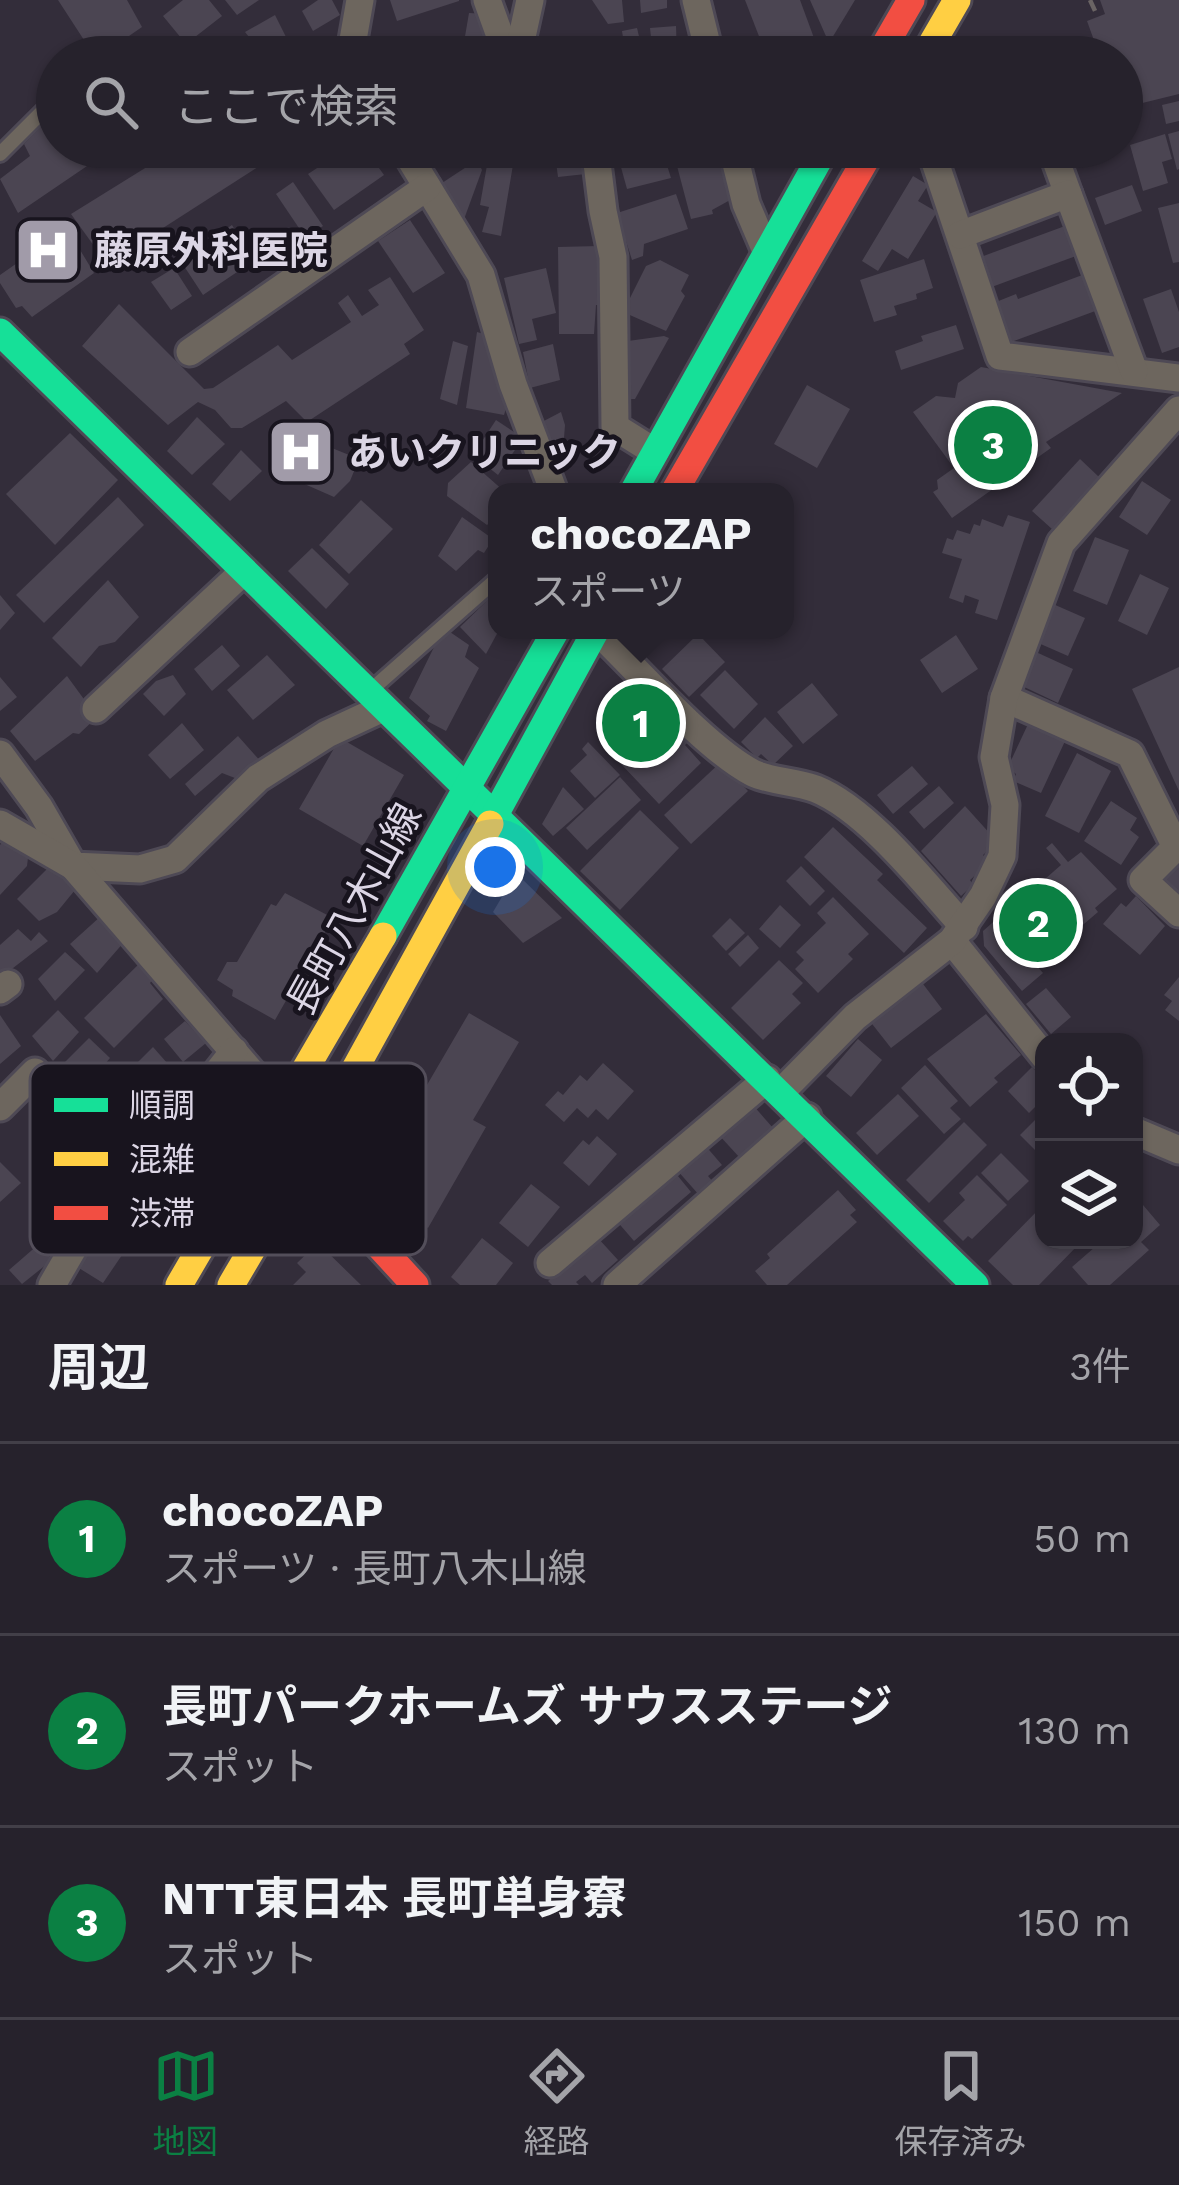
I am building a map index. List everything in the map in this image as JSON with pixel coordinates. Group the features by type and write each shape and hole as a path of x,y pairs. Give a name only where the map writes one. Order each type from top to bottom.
{"street":[{"path":"354,36 360,0"},
{"path":"487,0 500,36"},
{"path":"526,36 530,0"},
{"path":"696,0 705,36"},
{"path":"936,36 957,0"},
{"path":"888,36 904,3"},
{"path":"416,168 481,275 513,384 551,483"},
{"path":"598,168 613,257 615,427 655,452"},
{"path":"737,168 766,251"},
{"path":"639,483 814,168"},
{"path":"679,483 861,168"},
{"path":"937,168 1000,356 1179,378"},
{"path":"1059,168 1134,370"},
{"path":"190,352 427,187"},
{"path":"959,236 1068,194"},
{"path":"0,332 975,1285"},
{"path":"550,1263 958,934 1002,856 1005,805 994,758 1004,698 1060,543 1179,410"},
{"path":"96,709 244,571"},
{"name":"長町八木山線","path":"313,1063 551,639"},
{"path":"357,1063 591,639"},
{"path":"605,639 713,743 754,774 818,789 899,854 1035,1043"},
{"path":"1004,698 1130,754 1176,847 1142,880 1179,913"},
{"path":"0,824 74,866 140,869 175,859 258,778 375,700"},
{"path":"0,754 74,866 244,1063"},
{"path":"225,1063 234,1051"},
{"path":"0,1107 30,1076"},
{"path":"617,1285 807,1117"},
{"path":"1143,1135 1179,1150"},
{"path":"52,1285 69,1255"},
{"name":"長町八木山線","path":"179,1285 197,1255"},
{"path":"231,1285 249,1255"},
{"path":"387,1255 415,1285"}],"lane":[{"path":"0,154 36,118"},
{"path":"375,700 488,588"}],"path":[{"path":"1090,0 1096,13"}],"building":[{"path":"58,0 127,0 142,27 129,36 81,36"},
{"path":"183,0 209,0 222,16 196,36 179,36 163,16"},
{"path":"225,0 259,0 237,15"},
{"path":"318,0 332,0 340,15 313,31 302,11"},
{"path":"390,0 459,0 459,1 397,21"},
{"path":"592,0 622,0 624,22 608,24"},
{"path":"640,0 667,0 667,8 641,13"},
{"path":"745,0 800,0 813,36 759,36"},
{"path":"810,0 855,0 833,36 826,36"},
{"path":"1100,0 1179,0 1179,94 1143,103 1143,36 1092,36 1087,21 1105,14"},
{"path":"469,13 486,14 489,36 465,36"},
{"path":"275,15 286,36 248,36 245,32"},
{"path":"676,26 676,36 651,36 650,28"},
{"path":"637,28 639,36 623,36 622,31"},
{"path":"1179,101 1179,121 1166,124 1162,105"},
{"path":"1179,131 1179,169 1177,170 1168,134"},
{"path":"36,132 36,168 84,168 18,213 0,179 30,156 24,144"},
{"path":"1165,134 1172,159 1162,162 1168,183 1143,191 1136,168 1143,168 1143,141"},
{"path":"145,168 256,168 107,264 71,214"},
{"path":"317,168 379,168 384,175 334,210 308,174"},
{"path":"465,168 481,168 463,222 442,183"},
{"path":"486,168 512,168 501,236 482,232 489,207 480,205"},
{"path":"557,168 585,168 586,174 558,177"},
{"path":"621,168 668,168 671,178 627,189"},
{"path":"678,168 721,168 732,199 712,210 713,214 691,219"},
{"path":"913,176 928,185 918,201 937,212 908,259 892,249 878,271 862,261"},
{"path":"293,182 323,226 305,237 276,194"},
{"path":"1132,185 1142,211 1105,225 1095,198"},
{"path":"676,194 688,229 644,244 643,256 632,260 617,213"},
{"path":"1179,203 1179,262 1173,263 1158,208"},
{"name":"藤原外科医院","path":"62,220 94,273 32,317 22,306 16,308 0,275 30,254 24,245"},
{"path":"410,220 445,273 413,293 378,241"},
{"path":"232,225 244,245 236,252 243,268 203,295 180,260"},
{"path":"1065,226 1076,256 989,288 978,258"},
{"path":"599,246 600,305 596,305 594,334 559,334 558,247"},
{"path":"924,259 933,288 894,306 897,315 874,322 860,280"},
{"path":"660,260 689,275 681,291 685,296 666,331 623,312 646,266"},
{"path":"174,268 192,296 171,310 151,282"},
{"path":"546,268 556,313 532,319 537,340 519,344 504,278"},
{"path":"1085,274 1098,310 1006,344 991,304"},
{"path":"390,277 424,330 404,344 410,354 307,422 286,401 242,428 231,428 215,410 198,402 168,425 82,346 119,304 204,389 213,388 278,345 292,360 351,322 338,303 348,295 362,316 379,305 368,290"},
{"path":"1171,289 1179,312 1179,347 1162,353 1143,299"},
{"path":"956,325 964,349 901,370 895,351 923,341 921,336"},
{"path":"477,332 491,336 509,399 504,415 466,408"},
{"path":"669,338 635,399 627,399 628,341"},
{"path":"453,341 468,346 457,405 440,399"},
{"path":"553,344 560,380 530,388 523,352"},
{"path":"981,367 1122,393 1046,442 1051,448 952,518 933,492 938,489 937,480 954,468 913,412 936,396 955,398 958,383"},
{"path":"807,385 850,409 817,468 774,444"},
{"path":"561,412 565,425 562,464 556,467 540,423"},
{"path":"197,417 225,444 192,475 167,451"},
{"path":"496,420 523,438 498,475 473,455"},
{"name":"あいクリニック","path":"290,431 359,459 350,481 334,497 284,475 277,478 269,470"},
{"path":"70,433 118,480 55,545 6,494"},
{"path":"241,450 262,471 230,501 212,484"},
{"path":"1080,459 1099,477 1052,529 1032,511"},
{"path":"471,462 495,483 488,483 487,525 447,496 448,483"},
{"path":"1142,481 1171,500 1147,535 1119,517"},
{"path":"118,497 144,525 44,623 16,595"},
{"path":"361,500 393,529 349,574 319,545"},
{"path":"1008,515 1030,522 997,620 975,613 979,600 965,595 963,603 949,598 962,559 942,553 947,538 953,540 957,530 970,534 982,519 1003,527"},
{"path":"462,517 488,535 484,553 478,550 456,571 438,556"},
{"path":"1095,537 1129,550 1107,605 1073,591"},
{"path":"312,548 349,584 326,609 288,571"},
{"path":"1140,574 1169,588 1147,635 1118,621"},
{"path":"108,580 139,617 115,642 99,646 81,667 52,638"},
{"path":"0,595 15,613 0,630"},
{"path":"488,600 488,639 494,639 486,654 460,627"},
{"path":"1053,604 1085,618 1068,656 1036,642"},
{"path":"450,632 469,645 465,657 479,668 446,731 427,721 430,716 409,698 437,641"},
{"path":"956,635 978,669 942,693 920,660"},
{"path":"693,639 703,639 725,662 689,697 662,669"},
{"path":"222,645 240,666 212,691 194,669"},
{"path":"1036,652 1073,669 1058,703 1020,685"},
{"path":"267,655 295,685 253,720 227,690"},
{"path":"1179,667 1179,791 1132,689"},
{"path":"725,670 758,704 734,729 700,695"},
{"path":"173,675 186,694 164,716 143,694 156,681"},
{"path":"67,676 97,717 35,761 10,731"},
{"path":"0,677 17,697 0,711"},
{"path":"812,683 838,715 803,744 777,712"},
{"path":"656,694 695,735 685,745 701,763 659,804 603,745"},
{"path":"765,717 793,746 773,765 761,754 757,758 741,742"},
{"path":"1029,722 1066,739 1041,793 1013,781 1016,774 1008,767"},
{"path":"182,723 204,750 170,779 148,755"},
{"path":"238,736 263,764 240,780 222,773 195,796 185,784"},
{"path":"340,738 404,775 363,846 299,809"},
{"path":"588,742 620,775 595,798 570,771 587,755 582,749"},
{"path":"1077,753 1111,771 1079,833 1045,816"},
{"path":"721,762 748,791 691,844 664,815"},
{"path":"912,766 928,784 893,814 877,795"},
{"path":"620,777 641,800 587,850 566,828"},
{"path":"939,786 954,803 924,829 909,812"},
{"path":"563,787 584,809 553,836 542,824"},
{"path":"1111,801 1137,818 1130,830 1139,837 1121,865 1084,841"},
{"path":"965,806 993,837 994,845 983,855 990,862 961,896 921,851"},
{"path":"640,810 679,848 620,910 580,871"},
{"path":"833,827 883,874 877,880 927,928 904,953 804,857"},
{"path":"4,840 28,858 27,866 0,895 0,845"},
{"path":"1052,843 1068,862 1081,852 1117,889 1095,908 1098,912 1036,965 1043,973 1022,991 984,946 983,931 1000,916 994,909 1003,901 999,896 1010,887 1021,900 1061,865 1046,848"},
{"path":"1179,859 1179,899 1159,881"},
{"path":"50,866 75,890 57,912 39,921 17,899"},
{"path":"801,866 825,891 810,906 786,881"},
{"path":"516,873 562,918 523,943 493,912"},
{"path":"285,893 333,918 275,1020 232,996 233,990 217,980 227,962 237,962 271,904 276,906"},
{"path":"1136,896 1165,926 1140,955 1103,924 1121,903 1126,907"},
{"path":"833,897 869,934 848,954 853,959 818,993 795,969 804,960 796,952 826,923 817,913"},
{"path":"780,905 801,925 780,948 759,929"},
{"path":"101,916 125,941 97,973 70,944"},
{"path":"730,918 745,933 726,951 712,936"},
{"path":"18,929 31,941 39,932 48,941 4,975 0,945"},
{"path":"748,935 759,948 740,967 728,954"},
{"path":"65,952 85,970 55,1001 38,979"},
{"path":"779,960 803,983 792,994 801,1003 763,1040 731,1008"},
{"path":"142,961 154,978 150,983 163,999 114,1048 84,1018"},
{"path":"1179,977 1179,1021 1165,1010 1172,1001 1164,995"},
{"path":"920,980 942,1009 891,1048 869,1020"},
{"path":"1046,988 1071,1017 1050,1033 1026,1004"},
{"path":"58,1010 79,1032 53,1061 32,1036"},
{"path":"469,1013 519,1042 473,1120 486,1127 428,1228 426,1227 426,1087"},
{"path":"986,1014 1021,1055 970,1107 927,1059"},
{"path":"0,1015 21,1046 0,1064"},
{"path":"185,1021 206,1043 183,1062 164,1039"},
{"path":"89,1038 110,1058 106,1063 64,1063"},
{"path":"858,1039 882,1060 851,1097 826,1076"},
{"path":"153,1047 167,1063 137,1063"},
{"path":"603,1063 634,1091 608,1120 596,1109 588,1118 577,1108 564,1122 545,1105 558,1091 563,1095 580,1075 587,1081"},
{"path":"925,1065 958,1101 950,1108 961,1119 944,1134 901,1088"},
{"path":"1032,1067 1035,1070 1035,1107 1029,1113 1008,1091"},
{"path":"898,1094 919,1116 877,1155 856,1133"},
{"path":"752,1104 773,1128 740,1158 718,1134"},
{"path":"1035,1120 1035,1150 1020,1135"},
{"path":"964,1122 987,1145 929,1203 906,1180"},
{"path":"597,1136 617,1154 589,1186 563,1163 583,1140 589,1145"},
{"path":"704,1144 722,1165 708,1176 714,1183 700,1196 676,1169"},
{"path":"1001,1153 1029,1181 1008,1201 981,1173"},
{"path":"0,1162 21,1183 0,1202"},
{"path":"673,1170 691,1192 634,1241 615,1219"},
{"path":"977,1175 1007,1205 972,1239 968,1236 963,1241 943,1221 965,1200 959,1193"},
{"path":"531,1184 560,1207 528,1247 499,1223"},
{"path":"838,1190 856,1210 850,1215 857,1222 787,1285 767,1285 755,1271 770,1258 767,1254"},
{"path":"1143,1205 1160,1225 1143,1240"},
{"path":"1035,1213 1035,1249 1074,1249 1039,1285 1013,1285 988,1261"},
{"path":"597,1237 618,1260 592,1283 585,1275 576,1282 579,1285 548,1281"},
{"path":"482,1238 513,1263 496,1285 460,1285 451,1277"},
{"path":"1143,1244 1149,1250 1110,1285 1088,1285 1072,1267 1093,1249 1143,1249"},
{"path":"30,1252 52,1260 22,1284 9,1270"},
{"path":"81,1255 122,1255 103,1283 74,1265"},
{"path":"305,1255 330,1255 361,1285 293,1285 306,1272 297,1263"}],"traffic: fast":[{"path":"638,483 814,168"},
{"path":"0,332 975,1285"},
{"path":"383,936 551,639"},
{"path":"490,824 591,639"}],"traffic: slow":[{"path":"936,36 957,0"},
{"path":"358,1063 490,824"},
{"path":"309,1063 383,936"},
{"path":"179,1285 197,1255"},
{"path":"231,1285 249,1255"}],"traffic: jam":[{"path":"890,36 911,0"},
{"path":"679,483 861,168"},
{"path":"387,1255 415,1285"}],"place":[{"name":"藤原外科医院","path":"48,250"},
{"name":"NTT東日本 長町単身寮","path":"993,445"},
{"name":"あいクリニック","path":"301,452"},
{"name":"chocoZAP","path":"641,723"},
{"name":"長町パークホームズ サウスステージ","path":"1038,923"}]}
